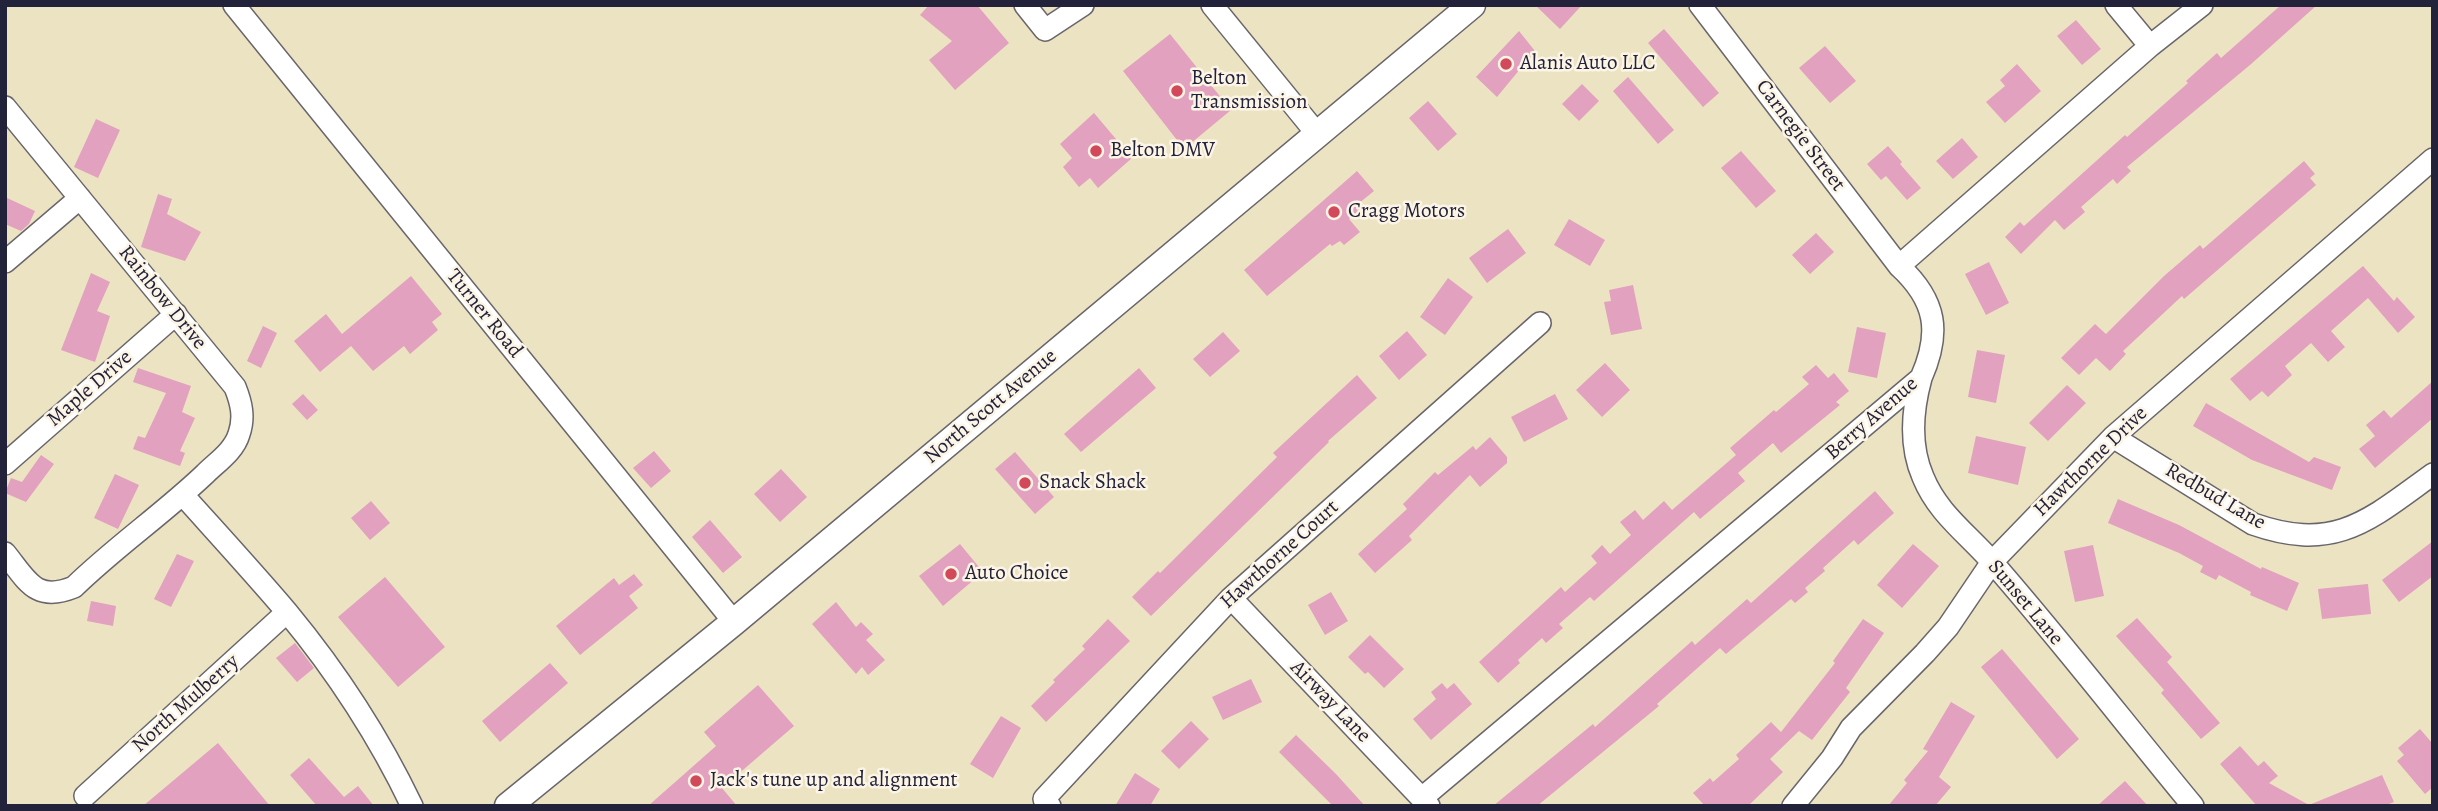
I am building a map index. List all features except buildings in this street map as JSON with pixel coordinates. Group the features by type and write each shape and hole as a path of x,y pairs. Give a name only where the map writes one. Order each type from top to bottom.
{"main road":[{"name":"North Scott Avenue","path":"508,806 734,622 1472,5"}],"street":[{"name":"Turner Road","path":"233,5 734,622"},
{"path":"1025,5 1045,30 1083,5"},
{"path":"1212,5 1318,135"},
{"name":"Carnegie Street","path":"1700,5 1899,267"},
{"path":"2116,5 2150,46"},
{"path":"1899,267 2150,46 2202,5"},
{"name":"Rainbow Drive","path":"5,107 235,387 241,402 242,418 239,434 232,448 183,495 74,587 60,593 37,590 26,581 5,553"},
{"name":"Hawthorne Drive","path":"1793,806 1832,758 1852,728 1948,626 1992,562 2113,437 2433,159"},
{"path":"5,262 80,198"},
{"name":"Berry Avenue","path":"1426,802 1921,378 1931,355 1934,335 1932,316 1920,289 1899,267"},
{"name":"Maple Drive","path":"5,464 176,314"},
{"name":"Hawthorne Court","path":"1050,806 1044,799 1231,598 1540,323"},
{"name":"Sunset Lane","path":"1921,378 1913,426 1915,452 1932,497 1946,517 1992,562 2193,806"},
{"name":"Redbud Lane","path":"2113,437 2253,524 2302,536 2325,535 2351,528 2370,519 2433,474"},
{"path":"183,495 287,612 328,666 373,734 412,806"},
{"name":"Airway Lane","path":"1231,598 1426,802"},
{"name":"North Mulberry","path":"85,796 287,612"}],"place":[{"name":"Alanis Auto LLC","path":"1506,64"},
{"name":"Belton Transmission","path":"1177,91"},
{"name":"Belton DMV","path":"1096,151"},
{"name":"Cragg Motors","path":"1334,212"},
{"name":"Snack Shack","path":"1025,483"},
{"name":"Auto Choice","path":"951,574"},
{"name":"Jack's tune up and alignment","path":"696,781"}]}
